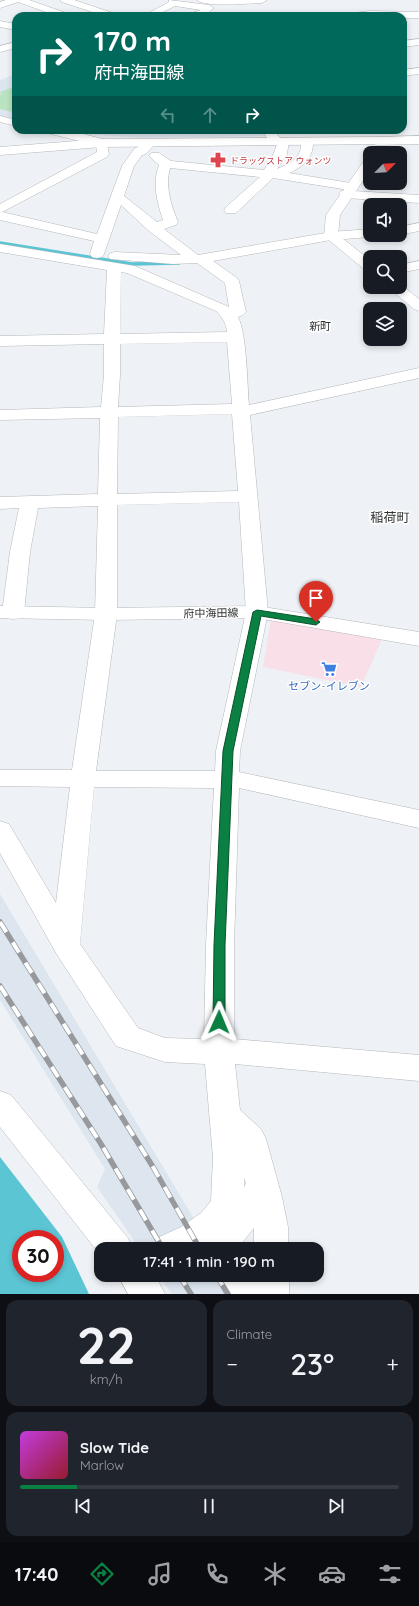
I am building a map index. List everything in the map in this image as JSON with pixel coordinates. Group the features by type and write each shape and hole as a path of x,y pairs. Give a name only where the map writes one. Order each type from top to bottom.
{"street":[{"path":"0,5 16,0"},
{"path":"20,0 54,12"},
{"path":"65,0 101,12"},
{"path":"157,12 169,7 174,2 201,0 265,5"},
{"path":"174,2 209,8 203,12"},
{"path":"410,5 419,11"},
{"path":"407,15 419,15"},
{"path":"0,24 12,26"},
{"path":"407,44 419,42"},
{"path":"2,47 12,46"},
{"path":"407,72 419,71"},
{"path":"0,119 12,122"},
{"path":"70,134 84,137 102,144"},
{"path":"271,134 283,146 272,174"},
{"path":"0,150 102,144 144,147 307,141 376,135 419,140"},
{"path":"375,146 376,135"},
{"path":"232,210 272,174 296,165 307,152 307,141"},
{"path":"0,209 103,154 102,144"},
{"path":"144,147 166,163 165,164 272,174 388,198 419,199"},
{"path":"66,945 67,923 83,778 106,614 109,412 112,375 111,339 102,260 102,239 128,166 138,152 144,147"},
{"path":"154,228 171,222 163,201 163,174 165,164"},
{"path":"331,236 333,215 363,171"},
{"path":"0,194 21,198"},
{"path":"116,199 122,199 154,228 232,281 238,312 229,315"},
{"path":"0,216 102,239"},
{"path":"0,248 102,260 201,260 331,236 363,233"},
{"path":"351,234 354,237 363,236"},
{"path":"331,236 363,261"},
{"path":"0,238 102,260 130,269 221,308 229,315 234,325 257,612 228,751 220,945 219,1053 229,1158 227,1205 213,1224 217,1242"},
{"path":"407,268 419,265"},
{"path":"403,294 419,306"},
{"path":"0,341 236,337"},
{"path":"0,415 241,410 419,373"},
{"path":"0,503 248,496"},
{"path":"6,612 30,502"},
{"name":"府中海田線","path":"6,612 106,614 257,612 419,639"},
{"path":"0,778 241,780 419,819"},
{"path":"0,830 66,945 127,1037 166,1050 192,1050 219,1053 237,1051 419,1068"},
{"path":"0,1104 110,1242"},
{"path":"224,1115 250,1139 262,1182 271,1227 272,1242"},
{"path":"225,1242 253,1205 262,1182"},
{"path":"185,1242 194,1238 202,1242"},
{"path":"140,1282 148,1294"},
{"path":"237,1282 244,1294"},
{"path":"272,1282 272,1294"}],"shaded area":[{"path":"12,76 12,119 0,117 0,80"},
{"path":"87,134 269,134 270,136 141,138"},
{"path":"271,619 382,639 361,687 263,667"},
{"path":"0,894 208,1242 135,1242 97,1187 105,1169 0,1000"},
{"path":"163,1282 232,1282 239,1294 172,1294"}],"green space":[{"path":"12,88 12,112 0,109 0,95 2,94 0,92"}],"water":[{"path":"0,1157 57,1230 12,1230 12,1282 64,1282 64,1241 89,1294 0,1294"}],"waterway":[{"path":"0,243 132,264 179,263"}],"railway":[{"path":"0,922 153,1167 196,1242"},
{"path":"0,986 101,1144 159,1242"},
{"path":"183,1282 191,1294"},
{"path":"220,1282 228,1294"}],"place":[{"name":"ドラッグストア ウォンツ","path":"218,160"},
{"name":"セブン-イレブン","path":"329,669"}],"district":[{"name":"新町","path":"320,326"},
{"name":"稲荷町","path":"390,517"}],"route":[{"path":"219,1022 220,945 228,751 257,612 316,622"}]}
